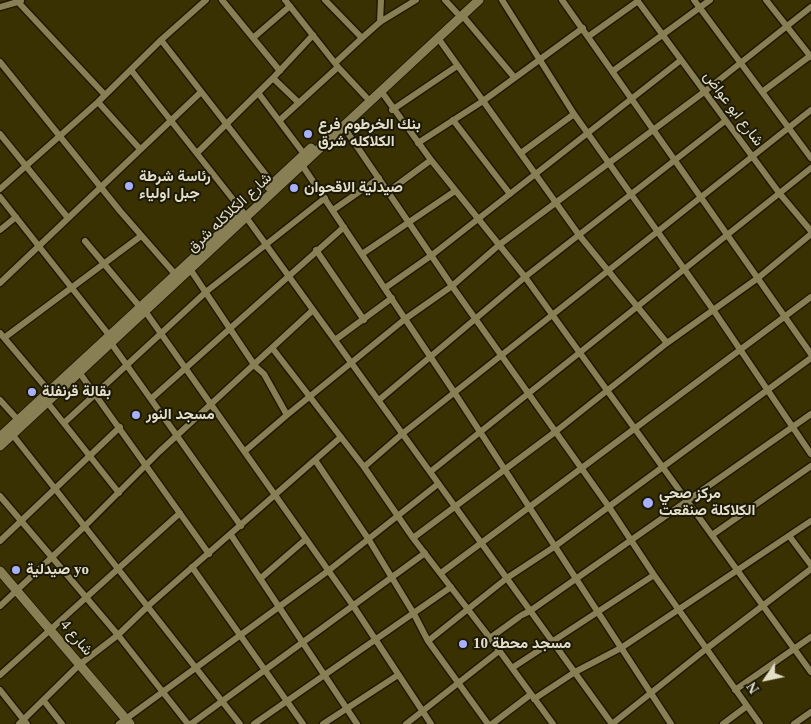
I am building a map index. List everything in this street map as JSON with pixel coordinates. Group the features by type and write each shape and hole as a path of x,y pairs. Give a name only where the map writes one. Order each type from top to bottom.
{"street":[{"path":"0,189 98,102 161,40 206,0"},
{"path":"222,0 280,70"},
{"path":"285,0 336,65 366,97"},
{"path":"325,0 362,38"},
{"path":"380,22 382,0"},
{"path":"280,120 380,22 416,0"},
{"path":"445,0 460,14 514,77"},
{"name":"شارع الكلاكله شرق","path":"142,309 175,274 302,165 438,38 471,0"},
{"name":"شارع الكلاكله شرق","path":"0,437 49,391 190,269 273,184 366,97 460,14 479,0"},
{"path":"502,0 574,114 685,269 811,454"},
{"path":"562,0 811,354"},
{"path":"694,0 811,158"},
{"path":"613,71 710,0"},
{"path":"762,92 811,56 766,0"},
{"path":"589,36 638,1"},
{"name":"شارع ابو عواض","path":"638,1 725,121 811,233"},
{"path":"0,8 20,2 105,95"},
{"path":"253,38 290,6"},
{"path":"245,451 405,320 452,286 499,244 704,92 811,7"},
{"path":"418,143 483,101 539,58 583,28"},
{"path":"197,153 259,94 313,35"},
{"path":"438,38 579,235 667,343"},
{"path":"161,40 201,92 229,124 273,184"},
{"path":"385,288 432,255 681,60"},
{"path":"0,62 141,236 175,274"},
{"path":"392,110 457,66"},
{"path":"130,70 245,214 612,724 811,567 790,537"},
{"path":"273,78 299,103"},
{"path":"381,91 392,110 525,277 688,499 811,672"},
{"path":"0,282 201,92"},
{"path":"259,94 304,154"},
{"path":"98,102 140,149"},
{"path":"364,467 454,392 811,110"},
{"path":"521,153 574,114"},
{"path":"453,120 510,194"},
{"path":"379,400 525,277 725,121"},
{"path":"342,126 389,191 452,286 609,506 679,611 760,724"},
{"path":"0,134 68,218"},
{"path":"389,191 431,160"},
{"path":"302,165 392,298 671,724"},
{"path":"430,472 638,308 811,168"},
{"path":"333,210 379,178"},
{"path":"362,254 455,190"},
{"path":"0,197 110,339 241,526"},
{"path":"64,423 207,291 325,198"},
{"path":"0,230 16,217"},
{"path":"152,398 344,227"},
{"path":"413,538 555,432 667,343 758,278 811,233"},
{"path":"49,391 2,336 105,264 141,236"},
{"path":"85,240 142,309 245,451 352,604 431,724"},
{"path":"316,250 364,320"},
{"path":"190,269 207,291 256,366 264,374 287,415"},
{"path":"441,573 811,297"},
{"path":"335,340 392,298"},
{"path":"0,606 86,526 178,435 256,366 313,310"},
{"name":"شارع الكلاكله شرق","path":"0,446 79,372 110,339"},
{"path":"273,349 364,467 424,553 500,651 553,724"},
{"path":"428,641 507,578 554,547 811,358"},
{"path":"79,372 209,554"},
{"path":"0,400 18,420"},
{"path":"47,402 119,493"},
{"path":"490,638 811,414"},
{"path":"0,541 120,427"},
{"path":"12,434 120,568 195,669 240,724"},
{"path":"0,690 23,722 80,664 118,635 148,606 276,496 341,437"},
{"path":"315,460 368,540 414,614 428,641 488,724"},
{"path":"712,535 811,466"},
{"path":"125,723 240,635 328,571 438,484"},
{"path":"0,496 118,635 190,724 424,553"},
{"path":"0,674 52,630 180,513"},
{"path":"492,724 532,697 621,648 790,537 811,521"},
{"path":"230,535 280,606 357,724"},
{"path":"261,578 306,539"},
{"path":"192,567 303,724"},
{"name":"شارع 4","path":"0,571 80,664 125,723"},
{"path":"512,668 654,575"},
{"path":"254,724 451,587"},
{"path":"735,690 811,637"},
{"path":"406,724 500,651"},
{"path":"322,724 398,675"},
{"path":"44,701 62,724"},
{"path":"723,724 747,706"},
{"path":"794,724 811,712"}],"place":[{"name":"بنك الخرطوم فرع الكلاكله شرق","path":"308,134"},
{"name":"رئاسة شرطة جبل اولياء","path":"129,186"},
{"name":"صيدلية الاقحوان","path":"294,188"},
{"name":"بقالة قرنفلة","path":"32,392"},
{"name":"مسجد النور","path":"136,415"},
{"name":"مركز صحي الكلاكلة صنقعت","path":"648,503"},
{"name":"صيدلية yo","path":"16,570"},
{"name":"مسجد محطة 10","path":"463,644"}]}
